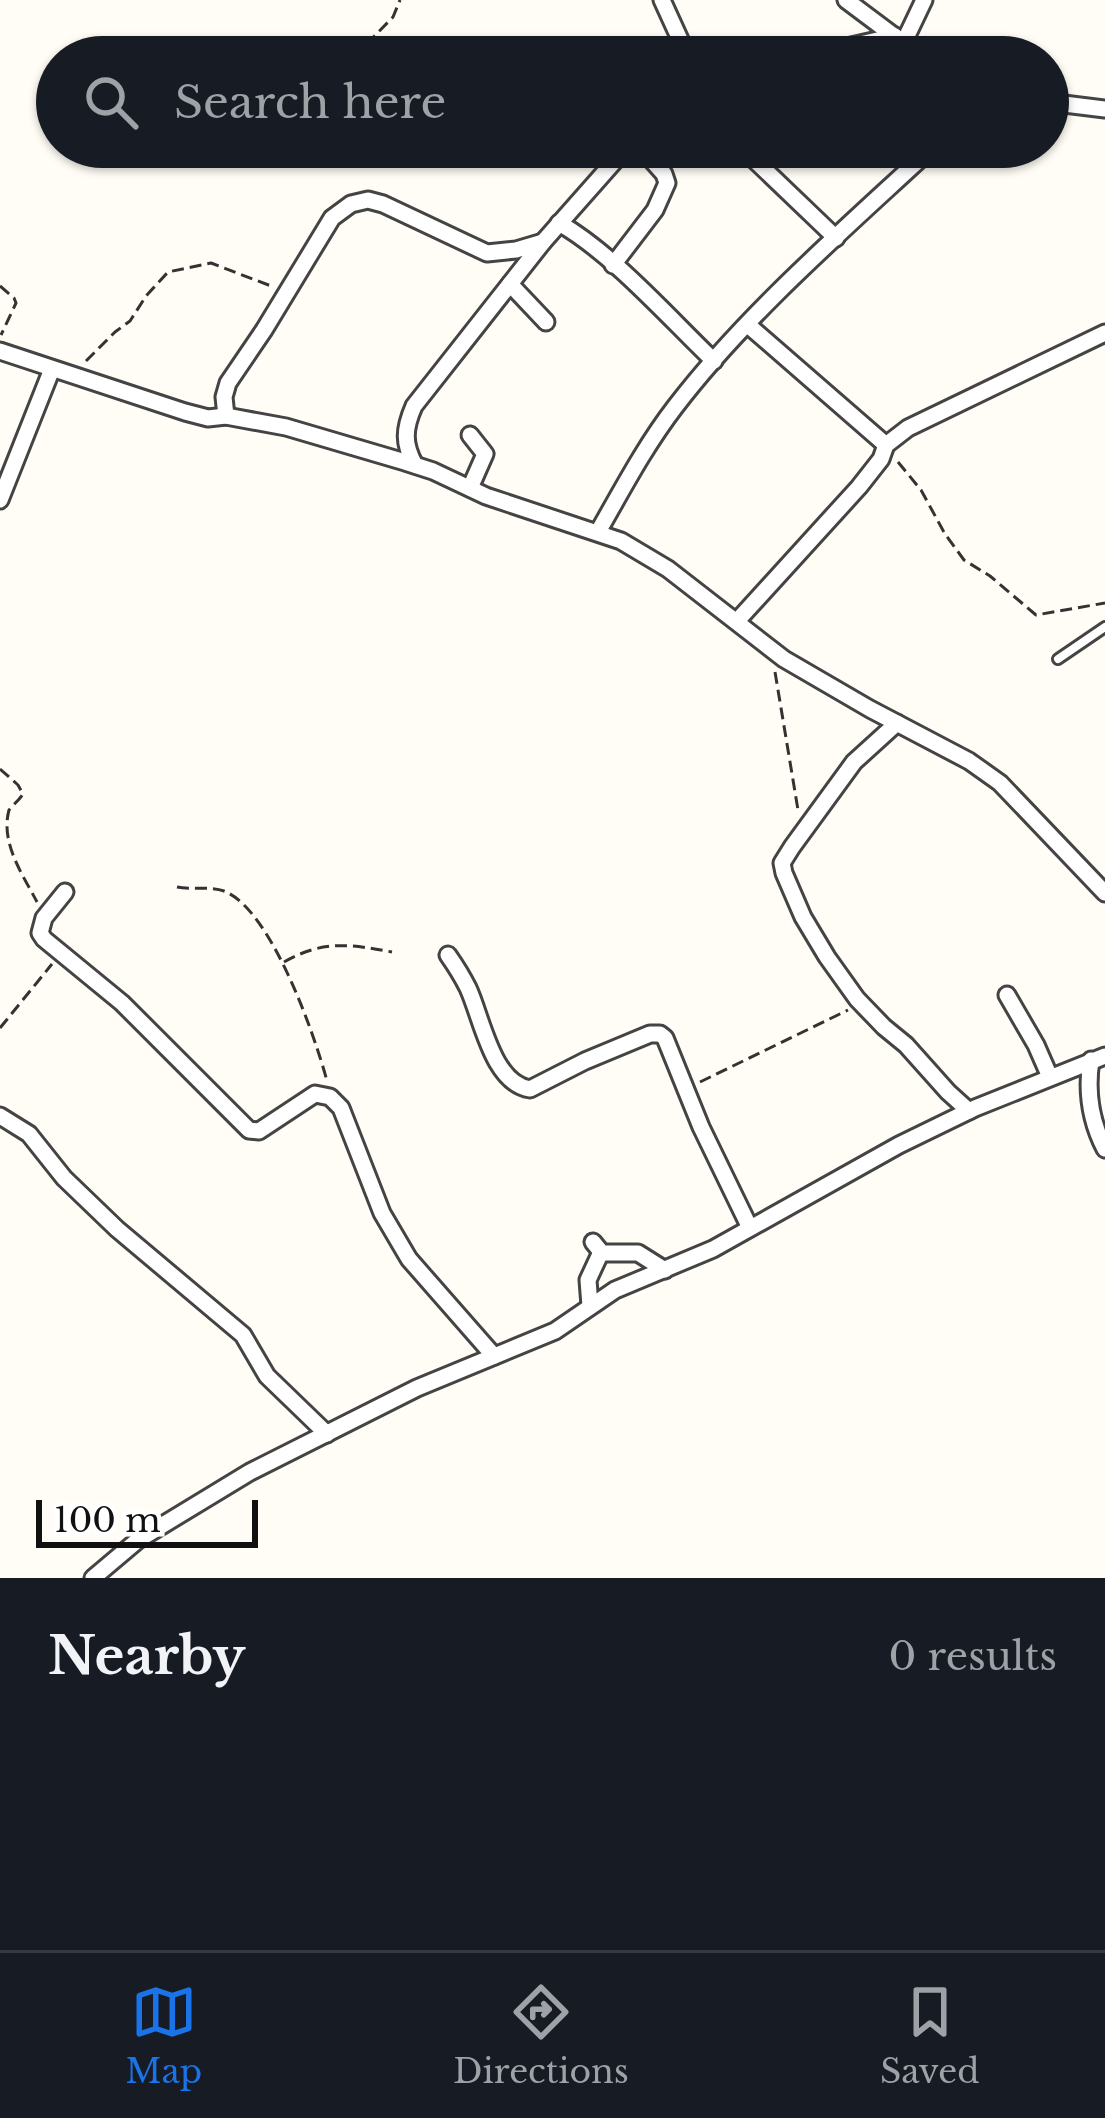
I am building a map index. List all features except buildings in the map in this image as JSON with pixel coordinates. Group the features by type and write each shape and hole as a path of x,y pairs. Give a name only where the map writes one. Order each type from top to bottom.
{"street":[{"path":"662,0 678,36"},
{"path":"846,0 895,36"},
{"path":"901,36 924,0"},
{"path":"1069,105 1105,109"},
{"path":"416,465 406,448 405,434 414,406 543,242 608,168"},
{"path":"613,265 655,210 668,183 659,168"},
{"path":"763,168 836,238"},
{"path":"598,532 675,407 748,326 911,168"},
{"path":"226,416 228,383 332,218 351,204 368,200 394,209 487,253 543,242"},
{"path":"559,224 613,265 714,362"},
{"path":"510,284 546,322"},
{"path":"748,326 885,447"},
{"path":"737,621 859,488 885,447 908,428 1105,333"},
{"path":"0,351 185,412 286,428 416,465 621,541 668,569 826,685 969,761 1000,783 1105,893"},
{"path":"0,500 52,369"},
{"path":"470,435 485,454 470,488"},
{"path":"897,723 854,762 782,863 815,937 862,1004 969,1112"},
{"path":"65,892 44,918 40,933 122,1003 249,1130 259,1131 315,1094 330,1097 341,1108 382,1213 409,1259 494,1355"},
{"path":"448,955 505,1075 522,1088 530,1090 637,1039 660,1034 665,1038 750,1228"},
{"path":"1007,995 1050,1077"},
{"path":"93,1578 138,1540 250,1472 417,1388 555,1331 615,1291 750,1228 899,1145 1098,1058"},
{"path":"1098,1058 1087,1086 1097,1135 1105,1149"},
{"path":"0,1116 29,1134 64,1178 104,1216 243,1336 267,1376 327,1434"},
{"path":"590,1306 588,1280 597,1247 638,1253 665,1270"}],"lane":[{"path":"1058,659 1105,627"}],"path":[{"path":"374,36 393,17 400,0"},
{"path":"73,376 130,321 168,272 212,263 287,293"},
{"path":"0,286 16,303 0,336"},
{"path":"885,447 914,480 964,560 1027,609 1042,616 1105,603"},
{"path":"771,649 801,836"},
{"path":"0,769 23,794 7,812 2,845 44,918"},
{"path":"177,886 223,890 251,915 283,963 316,1043 330,1097"},
{"path":"283,963 328,945 392,952"},
{"path":"0,1028 61,955"},
{"path":"681,1080 700,1082 862,1004"}]}
